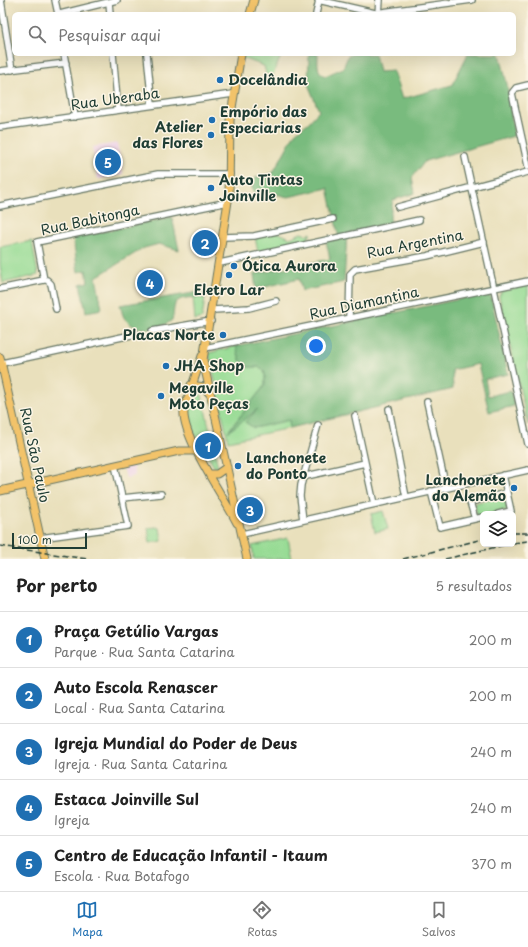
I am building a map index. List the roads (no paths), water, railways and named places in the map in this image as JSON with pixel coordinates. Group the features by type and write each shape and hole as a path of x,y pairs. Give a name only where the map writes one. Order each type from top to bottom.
{"main road":[{"path":"251,12 254,0"},
{"path":"241,56 233,94 230,120 230,174 228,202 213,310 205,348 191,385 183,415 188,434 196,451 242,534"},
{"path":"205,348 204,365 247,559"},
{"name":"Rua São Paulo","path":"1,360 45,559"},
{"path":"191,385 204,386 210,394"},
{"path":"179,451 186,444 188,434"},
{"path":"0,491 179,451 196,451"},
{"path":"210,474 221,473 227,467"}],"street":[{"path":"1,0 12,70"},
{"path":"55,0 58,12"},
{"path":"67,12 117,0"},
{"path":"316,12 319,0 370,12"},
{"path":"378,12 379,0"},
{"path":"390,12 472,0"},
{"path":"109,2 110,12"},
{"path":"64,56 75,116"},
{"path":"113,56 118,110"},
{"path":"147,56 152,105"},
{"path":"0,71 66,63"},
{"path":"528,85 513,90 512,97 527,156 528,166"},
{"name":"Rua Uberaba","path":"0,127 233,94"},
{"path":"465,157 528,444"},
{"path":"398,207 528,172"},
{"path":"0,206 158,174 230,174"},
{"name":"Rua Babitonga","path":"44,280 37,242 228,202"},
{"path":"223,237 254,236 334,219"},
{"path":"220,263 419,220"},
{"name":"Rua Argentina","path":"348,318 351,271 360,267 431,255 484,242"},
{"path":"0,289 47,280 51,284 56,309"},
{"name":"Rua Diamantina","path":"205,348 528,281"},
{"path":"213,310 249,308 276,301"},
{"path":"152,331 211,321"},
{"path":"1,360 136,334"},
{"path":"427,402 446,488"},
{"path":"389,409 406,497"},
{"path":"355,416 374,504"},
{"path":"304,520 300,496 302,477 318,425"},
{"path":"302,477 365,463"},
{"path":"40,538 128,526 115,465"},
{"path":"242,534 528,470"},
{"path":"503,475 511,511"},
{"path":"431,491 440,528 480,518"},
{"path":"475,519 470,502 507,493"},
{"path":"122,498 161,494"}],"railway":[{"path":"516,533 528,533"},
{"path":"403,559 480,540"},
{"path":"516,543 528,541"},
{"path":"0,546 87,559"},
{"path":"445,559 496,547"}],"place":[{"name":"Docelândia","path":"220,80"},
{"name":"Empório das Especiarias","path":"212,120"},
{"name":"Atelier das Flores","path":"211,135"},
{"name":"Centro de Educação Infantil - Itaum","path":"108,162"},
{"name":"Auto Tintas Joinville","path":"211,188"},
{"name":"Auto Escola Renascer","path":"205,243"},
{"name":"Ótica Aurora","path":"234,266"},
{"name":"Eletro Lar","path":"229,275"},
{"name":"Estaca Joinville Sul","path":"150,283"},
{"name":"Placas Norte","path":"223,335"},
{"name":"JHA Shop","path":"166,366"},
{"name":"Megaville Moto Peças","path":"161,396"},
{"name":"Praça Getúlio Vargas","path":"208,446"},
{"name":"Lanchonete do Ponto","path":"238,466"},
{"name":"Lanchonete do Alemão","path":"514,488"},
{"name":"Igreja Mundial do Poder de Deus","path":"250,510"}]}
